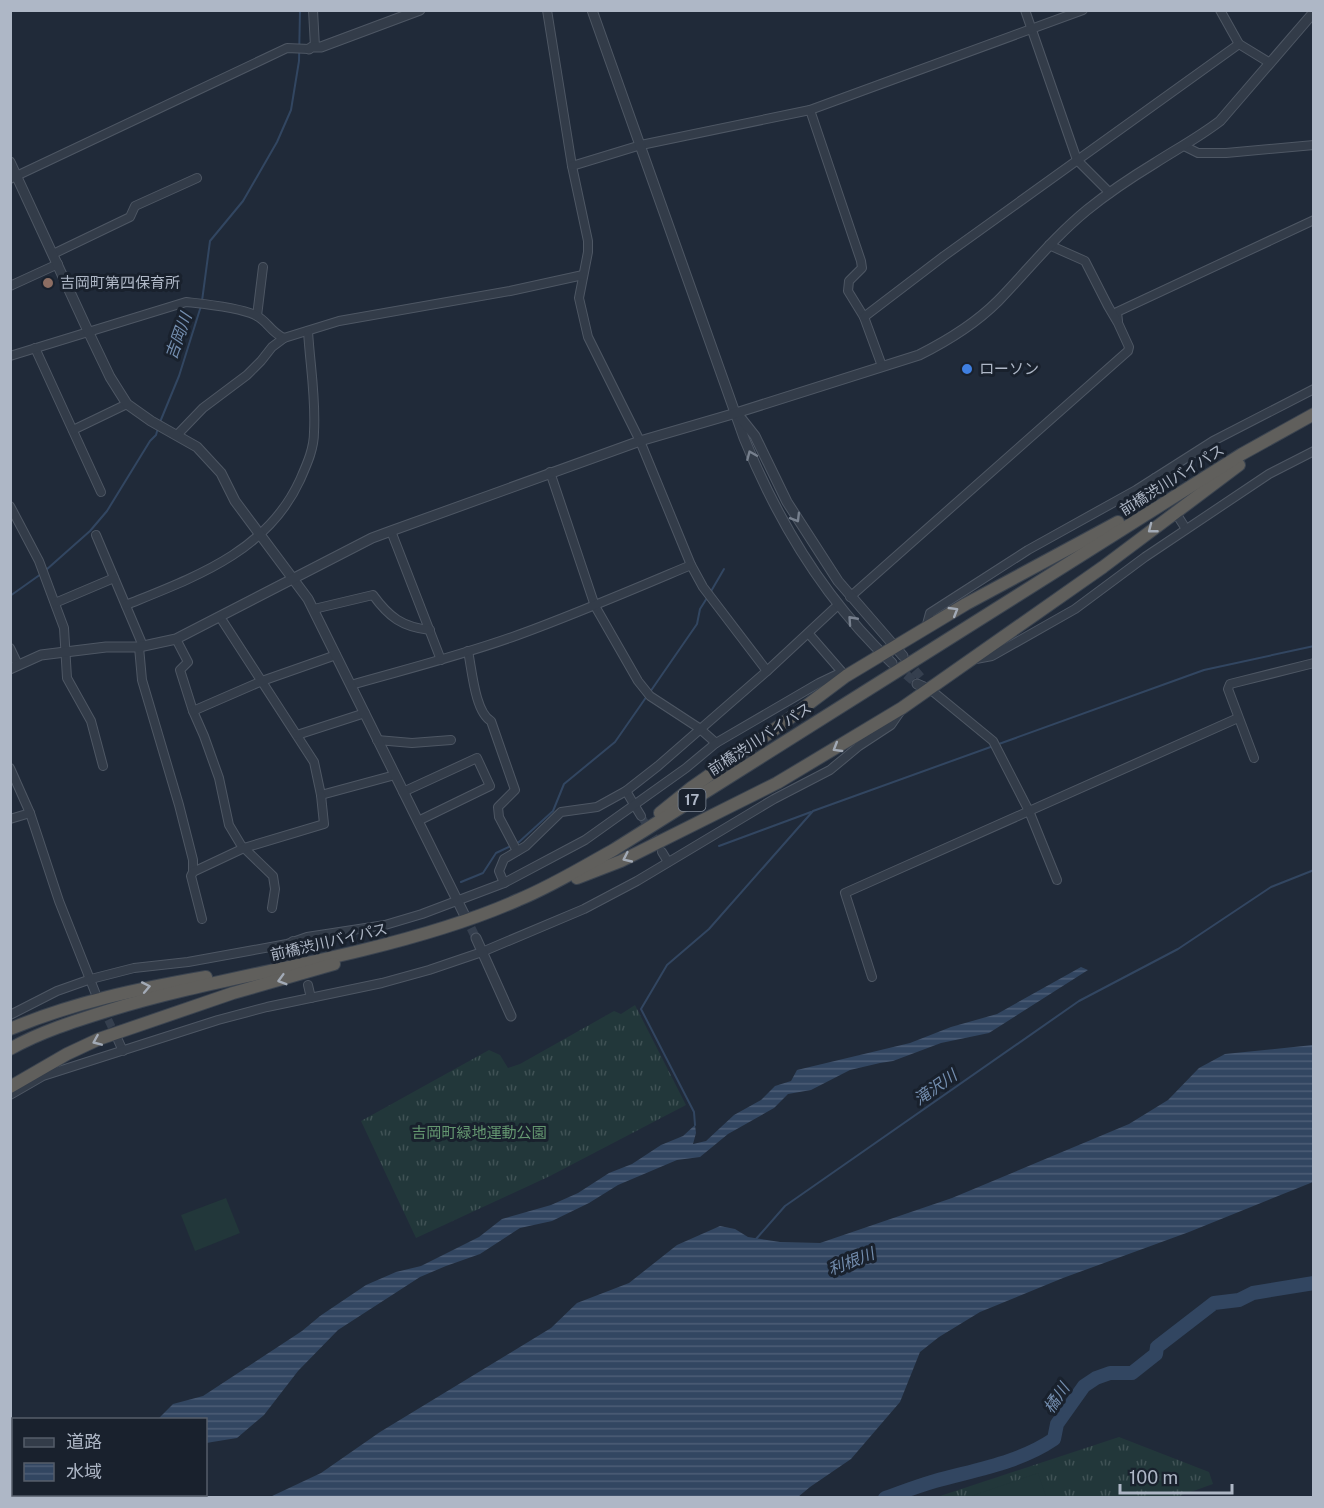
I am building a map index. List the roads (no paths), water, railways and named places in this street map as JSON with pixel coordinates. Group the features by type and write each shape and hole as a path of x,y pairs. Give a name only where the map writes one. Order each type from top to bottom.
{"highway":[{"name":"前橋渋川バイパス","path":"10,1049 78,1020 138,1002 206,984 363,950 438,930 518,901 615,849 1242,454 1314,414"},
{"path":"518,901 621,861 706,819 787,777 902,708 924,684 974,659 1103,567 1212,483 1301,421"},
{"path":"615,849 691,788 844,674 888,659 926,628 966,604 1130,516 1215,463 1242,454"},
{"path":"10,1087 67,1054 138,1025 233,993 364,956 438,930"},
{"path":"10,1029 51,1012 128,991 363,950"}],"street":[{"path":"312,48 313,10"},
{"path":"14,178 290,48 321,47 420,10"},
{"path":"547,10 572,166 588,241 579,298 588,337 640,441 692,565 712,602 767,671"},
{"path":"592,10 747,447 774,507 838,605 888,659"},
{"path":"1025,10 1077,160 1110,193"},
{"path":"572,166 641,145 810,110 1083,10"},
{"path":"1220,10 1239,44 1270,63"},
{"path":"10,648 14,667 41,655 106,647 141,647 176,639 372,538 640,441 919,355 942,343 996,303 1063,230 1110,193 1220,121 1314,12"},
{"path":"864,317 944,256 992,224 1239,44"},
{"path":"810,110 861,261 862,268 851,278 847,286 850,297 864,317 882,366"},
{"path":"1184,146 1198,153 1208,153 1314,145"},
{"path":"10,162 14,178 53,254 110,377 127,404 151,421 197,447 221,473 236,501 260,536 295,579 314,609 464,914"},
{"path":"53,254 130,217 135,206 197,178"},
{"path":"1118,323 1117,312 1314,220"},
{"path":"850,597 1128,351 1129,347 1118,323 1085,261 1049,245"},
{"path":"10,286 57,264"},
{"path":"257,316 263,267"},
{"path":"174,433 247,375 272,347 284,338 339,321 510,291 583,275"},
{"path":"10,356 186,302 209,304 257,316 271,331 284,338"},
{"path":"126,604 183,581 212,566 260,536 286,507 303,472 312,446 315,398 308,331"},
{"path":"35,348 101,492"},
{"path":"926,628 930,613 987,575 1155,478 1213,441 1314,389"},
{"path":"73,430 127,404"},
{"path":"736,413 755,436 770,469 801,525 850,597 899,651"},
{"path":"974,659 992,656 1075,609 1269,474 1314,452"},
{"path":"550,472 595,606 638,681 650,696 699,728 716,743"},
{"path":"1155,478 1162,491"},
{"path":"10,506 39,561 64,628 67,678 91,722 103,766"},
{"path":"1179,518 1186,530"},
{"path":"391,531 441,660"},
{"path":"96,535 126,604 141,647 142,680 193,860 191,876 202,919"},
{"path":"351,685 441,660 519,634 595,606 692,565"},
{"path":"55,603 114,578"},
{"path":"314,609 373,595 386,613 412,628 430,630"},
{"path":"504,883 499,871 504,859 516,849 526,846 561,812 597,807 626,791 767,671 838,605"},
{"path":"193,872 244,848 324,824 314,762 220,617"},
{"path":"10,1015 57,991 91,979 134,969 188,962 307,937 385,925 422,914 504,883 585,840 686,768 716,743 819,683 844,674 809,634"},
{"path":"176,639 188,662 180,670 219,778 229,825 244,848 273,876 275,889 272,908"},
{"path":"468,651 477,699 484,717 491,721 515,790 498,807 499,817 516,849"},
{"path":"193,711 262,681 336,655"},
{"path":"1254,758 1228,689 1230,684 1314,663"},
{"path":"924,684 993,741 1029,811 1057,880"},
{"path":"10,1095 43,1076 90,1059 123,1051 218,1020 267,1007 382,983 429,970 482,952 584,909 774,799 830,770 859,746 891,725 902,708"},
{"path":"297,735 365,713"},
{"path":"872,977 845,893 1238,718"},
{"path":"377,740 412,743 451,740"},
{"path":"403,792 477,758 490,786 418,821"},
{"path":"10,768 30,813 59,901 95,992"},
{"path":"321,795 395,776"},
{"path":"626,791 641,816"},
{"path":"10,819 30,813"},
{"path":"662,852 668,862"},
{"path":"476,938 511,1016"},
{"path":"294,941 298,953"},
{"path":"308,986 311,998"},
{"path":"118,1040 123,1051"}],"water":[{"path":"1081,967 1088,970 989,1033 941,1043 893,1061 850,1070 811,1090 788,1094 774,1108 728,1134 700,1157 677,1160 618,1185 589,1203 552,1221 520,1228 480,1254 420,1277 338,1330 298,1371 264,1415 237,1438 207,1443 207,1418 159,1418 173,1404 203,1396 302,1331 366,1285 396,1272 421,1266 479,1237 502,1219 551,1205 578,1193 609,1173 632,1164 661,1145 683,1136 695,1125 696,1133 693,1144 706,1141 734,1115 761,1100 775,1086 791,1081 797,1070 910,1043 951,1027 997,1014"},
{"name":"利根川","path":"1313,1045 1313,1182 980,1312 939,1337 920,1352 900,1402 851,1459 798,1497 270,1497 321,1473 380,1432 551,1328 577,1303 629,1283 677,1245 720,1226 735,1229 748,1237 780,1242 820,1243 952,1198 1129,1124 1168,1100 1199,1068 1225,1054"},
{"path":"27,1496 99,1496 96,1498 25,1497"}],"waterway":[{"name":"吉岡川","path":"202,301 210,241 243,201 277,142 291,110 299,61 300,10"},
{"name":"吉岡川","path":"160,422 179,376 201,306"},
{"name":"吉岡川","path":"46,570 90,531 107,511 156,435 158,428"},
{"path":"710,593 724,569"},
{"name":"吉岡川","path":"10,596 41,574"},
{"path":"650,692 697,624 700,609 707,598"},
{"path":"695,1125 694,1112 641,1009 667,965 709,929 813,811 1204,670 1314,646"},
{"path":"461,882 483,873 496,853 519,842 553,811 564,784 615,742 647,696"},
{"path":"719,846 811,812"},
{"name":"滝沢川","path":"756,1239 785,1206 1079,1001 1178,949 1271,887 1314,870"},
{"name":"橘川","path":"885,1498 935,1481 1011,1460 1054,1439 1057,1424 1084,1386 1110,1373 1132,1373 1156,1354 1157,1347 1214,1303 1239,1300 1253,1293 1314,1283"}],"tunnel":[{"path":"906,660 923,680"},
{"path":"896,666 917,684"},
{"path":"641,816 659,845"},
{"path":"465,916 476,938"},
{"path":"103,1009 116,1036"}],"place":[{"name":"吉岡町第四保育所","path":"48,283"},
{"name":"ローソン","path":"967,369"}],"park label":[{"name":"吉岡町緑地運動公園","path":"479,1133"}]}
